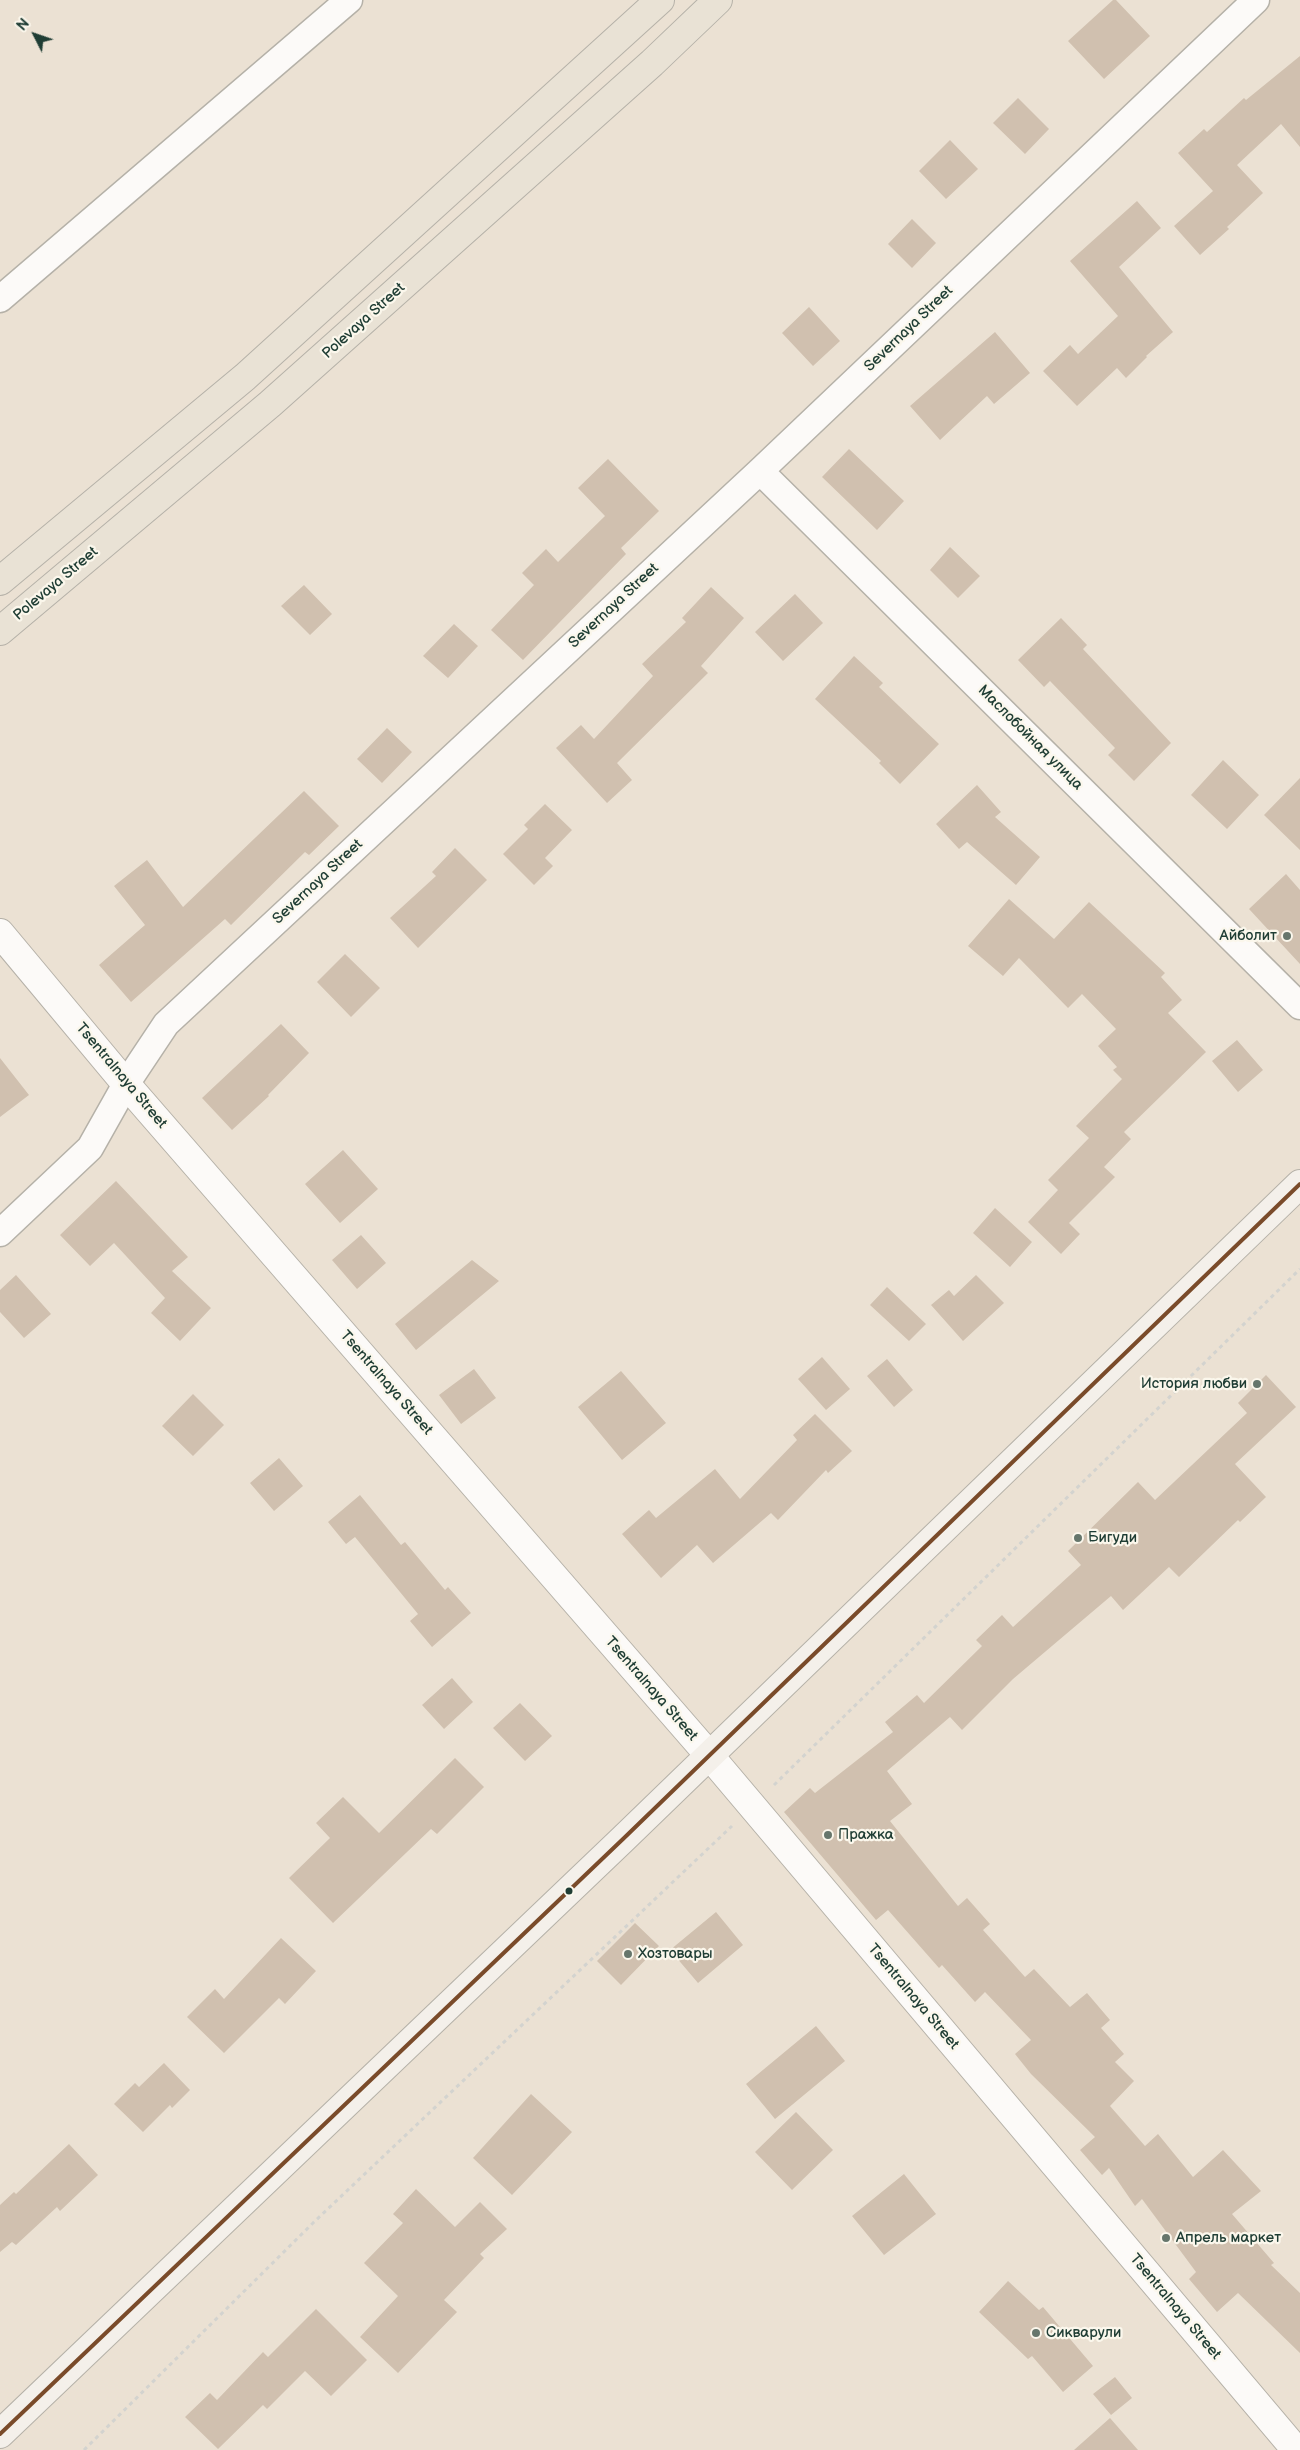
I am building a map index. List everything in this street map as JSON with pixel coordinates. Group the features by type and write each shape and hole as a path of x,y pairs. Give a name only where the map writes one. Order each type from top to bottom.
{"highway":[{"path":"0,581 245,377 660,0"},
{"name":"Polevaya Street","path":"0,631 270,404 652,63 718,0"}],"main road":[{"path":"0,2434 709,1755 1300,1184"}],"street":[{"path":"0,299 349,0"},
{"name":"Severnaya Street","path":"0,1233 90,1148 126,1084 166,1024 760,471 1256,0"},
{"name":"Маслобойная улица","path":"760,471 1300,1006"},
{"name":"Tsentralnaya Street","path":"0,933 126,1084 709,1755 1296,2450"}],"path":[{"path":"84,2450 313,2223 752,1806 1300,1270"}],"building":[{"path":"1113,0 1116,0 1150,36 1104,79 1068,41"},
{"path":"1300,56 1300,147 1281,124 1237,165 1263,193 1227,227 1229,229 1200,255 1174,226 1213,191 1178,153 1204,129 1207,132 1244,98 1246,100"},
{"path":"1018,98 1049,129 1025,154 993,123"},
{"path":"950,140 978,169 946,199 919,171"},
{"path":"1137,201 1161,228 1119,267 1173,332 1146,356 1126,378 1117,368 1077,406 1043,371 1070,345 1078,354 1118,316 1070,261"},
{"path":"912,219 936,243 912,268 888,244"},
{"path":"809,307 840,341 813,366 782,333"},
{"path":"995,332 1030,373 994,404 987,396 940,440 910,406"},
{"path":"849,449 904,501 877,530 822,477"},
{"path":"608,459 659,511 621,548 626,554 523,660 491,630 534,585 522,573 546,549 558,562 605,516 578,488"},
{"path":"950,547 980,576 958,598 930,570"},
{"path":"304,585 332,614 310,635 281,606"},
{"path":"711,587 744,618 701,666 708,673 617,763 632,780 607,803 556,748 581,725 594,739 653,676 642,664 686,622 682,618"},
{"path":"795,594 823,623 783,661 755,632"},
{"path":"1061,618 1087,645 1083,649 1171,743 1134,781 1108,755 1115,748 1050,681 1044,687 1018,660"},
{"path":"454,624 478,646 448,678 423,656"},
{"path":"854,656 883,683 879,687 939,744 900,784 879,763 881,761 815,699"},
{"path":"387,728 412,752 382,783 357,759"},
{"path":"1223,760 1259,795 1227,829 1191,795"},
{"path":"1300,778 1300,850 1264,815"},
{"path":"977,785 1001,812 995,817 1040,857 1016,885 967,842 959,849 936,824"},
{"path":"304,791 339,826 309,855 305,852 231,925 225,919 131,1002 99,965 145,925 114,886 147,860 183,907"},
{"path":"545,804 572,830 545,858 553,866 534,885 503,854 528,829 524,825"},
{"path":"455,848 487,880 418,948 390,918 436,876 432,872"},
{"name":"Айболит","path":"1286,874 1300,890 1300,964 1249,909"},
{"path":"1009,899 1054,939 1089,902 1165,973 1161,977 1182,1000 1168,1013 1206,1052 1124,1132 1131,1139 1104,1167 1115,1177 1069,1223 1080,1234 1061,1254 1028,1222 1058,1190 1048,1180 1089,1138 1076,1126 1122,1079 1113,1070 1117,1067 1098,1046 1116,1029 1082,994 1068,1008 1019,958 1003,976 968,946"},
{"path":"345,954 380,988 351,1017 317,982"},
{"path":"281,1024 309,1053 269,1096 232,1130 202,1098"},
{"path":"1237,1040 1263,1070 1238,1092 1212,1061"},
{"path":"0,1058 29,1095 0,1117"},
{"path":"343,1150 378,1189 340,1223 305,1184"},
{"path":"116,1181 188,1257 172,1271 211,1308 180,1341 151,1313 165,1298 114,1243 90,1266 60,1235"},
{"path":"995,1208 1032,1242 1010,1267 973,1233"},
{"path":"361,1235 386,1263 357,1289 332,1260"},
{"path":"472,1260 499,1281 416,1350 395,1324"},
{"path":"16,1275 51,1314 24,1338 0,1312 0,1290"},
{"path":"976,1275 1004,1303 963,1341 931,1305 949,1290 954,1296"},
{"path":"887,1287 926,1324 909,1341 870,1305"},
{"path":"822,1357 850,1389 826,1410 798,1379"},
{"path":"887,1359 913,1390 894,1407 867,1376"},
{"path":"474,1369 496,1398 461,1424 439,1395"},
{"path":"621,1371 666,1423 622,1460 578,1407"},
{"path":"1266,1375 1296,1407 1235,1464 1266,1497 1240,1522 1238,1520 1179,1577 1169,1567 1123,1610 1111,1596 1013,1679 962,1730 950,1717 887,1771 912,1804 890,1821 958,1906 967,1898 990,1924 983,1930 1025,1977 1034,1969 1070,2007 1087,1993 1110,2020 1101,2028 1124,2054 1115,2062 1134,2081 1110,2106 1145,2146 1158,2134 1193,2177 1223,2150 1261,2191 1232,2214 1274,2263 1271,2265 1300,2293 1300,2353 1238,2293 1217,2312 1189,2279 1196,2272 1142,2199 1135,2206 1109,2168 1102,2175 1080,2150 1095,2137 1031,2074 1015,2054 1031,2040 985,1992 975,2002 942,1965 939,1968 888,1910 876,1920 784,1812 810,1788 815,1793 893,1732 885,1722 917,1695 924,1703 982,1646 976,1640 1002,1615 1013,1627 1081,1565 1068,1551 1138,1482 1155,1500 1247,1413 1238,1403"},
{"path":"193,1394 224,1425 193,1456 162,1426"},
{"path":"815,1414 852,1451 828,1473 826,1470 778,1520 771,1513 713,1563 697,1545 661,1578 622,1534 649,1510 656,1518 715,1469 740,1499 797,1440 793,1435"},
{"path":"279,1458 303,1486 274,1511 250,1483"},
{"path":"360,1495 401,1545 405,1542 445,1590 448,1587 471,1613 432,1647 410,1621 418,1614 355,1537 346,1544 328,1522"},
{"path":"452,1678 473,1702 444,1729 422,1705"},
{"path":"520,1703 552,1736 525,1761 493,1728"},
{"path":"455,1758 484,1787 437,1834 431,1829 333,1923 289,1878 330,1838 316,1823 343,1797 379,1833"},
{"path":"716,1912 743,1945 698,1983 670,1950"},
{"name":"Хозтовары","path":"635,1923 659,1946 621,1985 597,1961"},
{"path":"281,1938 316,1971 285,2004 279,1998 224,2053 187,2017 215,1989 224,1999"},
{"path":"816,2026 845,2061 775,2119 746,2084"},
{"path":"164,2063 190,2090 172,2108 170,2105 143,2132 114,2104 135,2083 139,2087"},
{"path":"531,2094 572,2132 512,2195 473,2158"},
{"path":"796,2112 833,2150 792,2190 755,2152"},
{"path":"69,2144 98,2175 60,2211 57,2207 16,2245 12,2242 0,2252 0,2205 14,2192 16,2194"},
{"path":"904,2174 936,2214 884,2255 852,2216"},
{"path":"416,2189 455,2227 480,2202 507,2229 480,2254 484,2258 444,2300 457,2312 398,2373 360,2337 398,2296 364,2263 403,2223 393,2214"},
{"path":"1008,2281 1039,2310 1043,2307 1093,2366 1063,2392 1032,2356 1028,2359 979,2312"},
{"path":"316,2309 367,2360 331,2396 305,2371 267,2409 263,2405 218,2449 185,2417 210,2393 217,2400 263,2352 268,2357"},
{"path":"1115,2377 1132,2398 1111,2415 1093,2394"},
{"path":"1110,2418 1138,2450 1074,2450"}],"transit line":[{"path":"0,2434 623,1839 1300,1184"}],"place":[{"name":"Айболит","path":"1287,936"},
{"name":"История любви","path":"1257,1384"},
{"name":"Бигуди","path":"1078,1538"},
{"name":"Пражка","path":"828,1835"},
{"name":"Хозтовары","path":"628,1954"},
{"name":"Апрель маркет","path":"1166,2238"},
{"name":"Сикварули","path":"1036,2333"}]}
